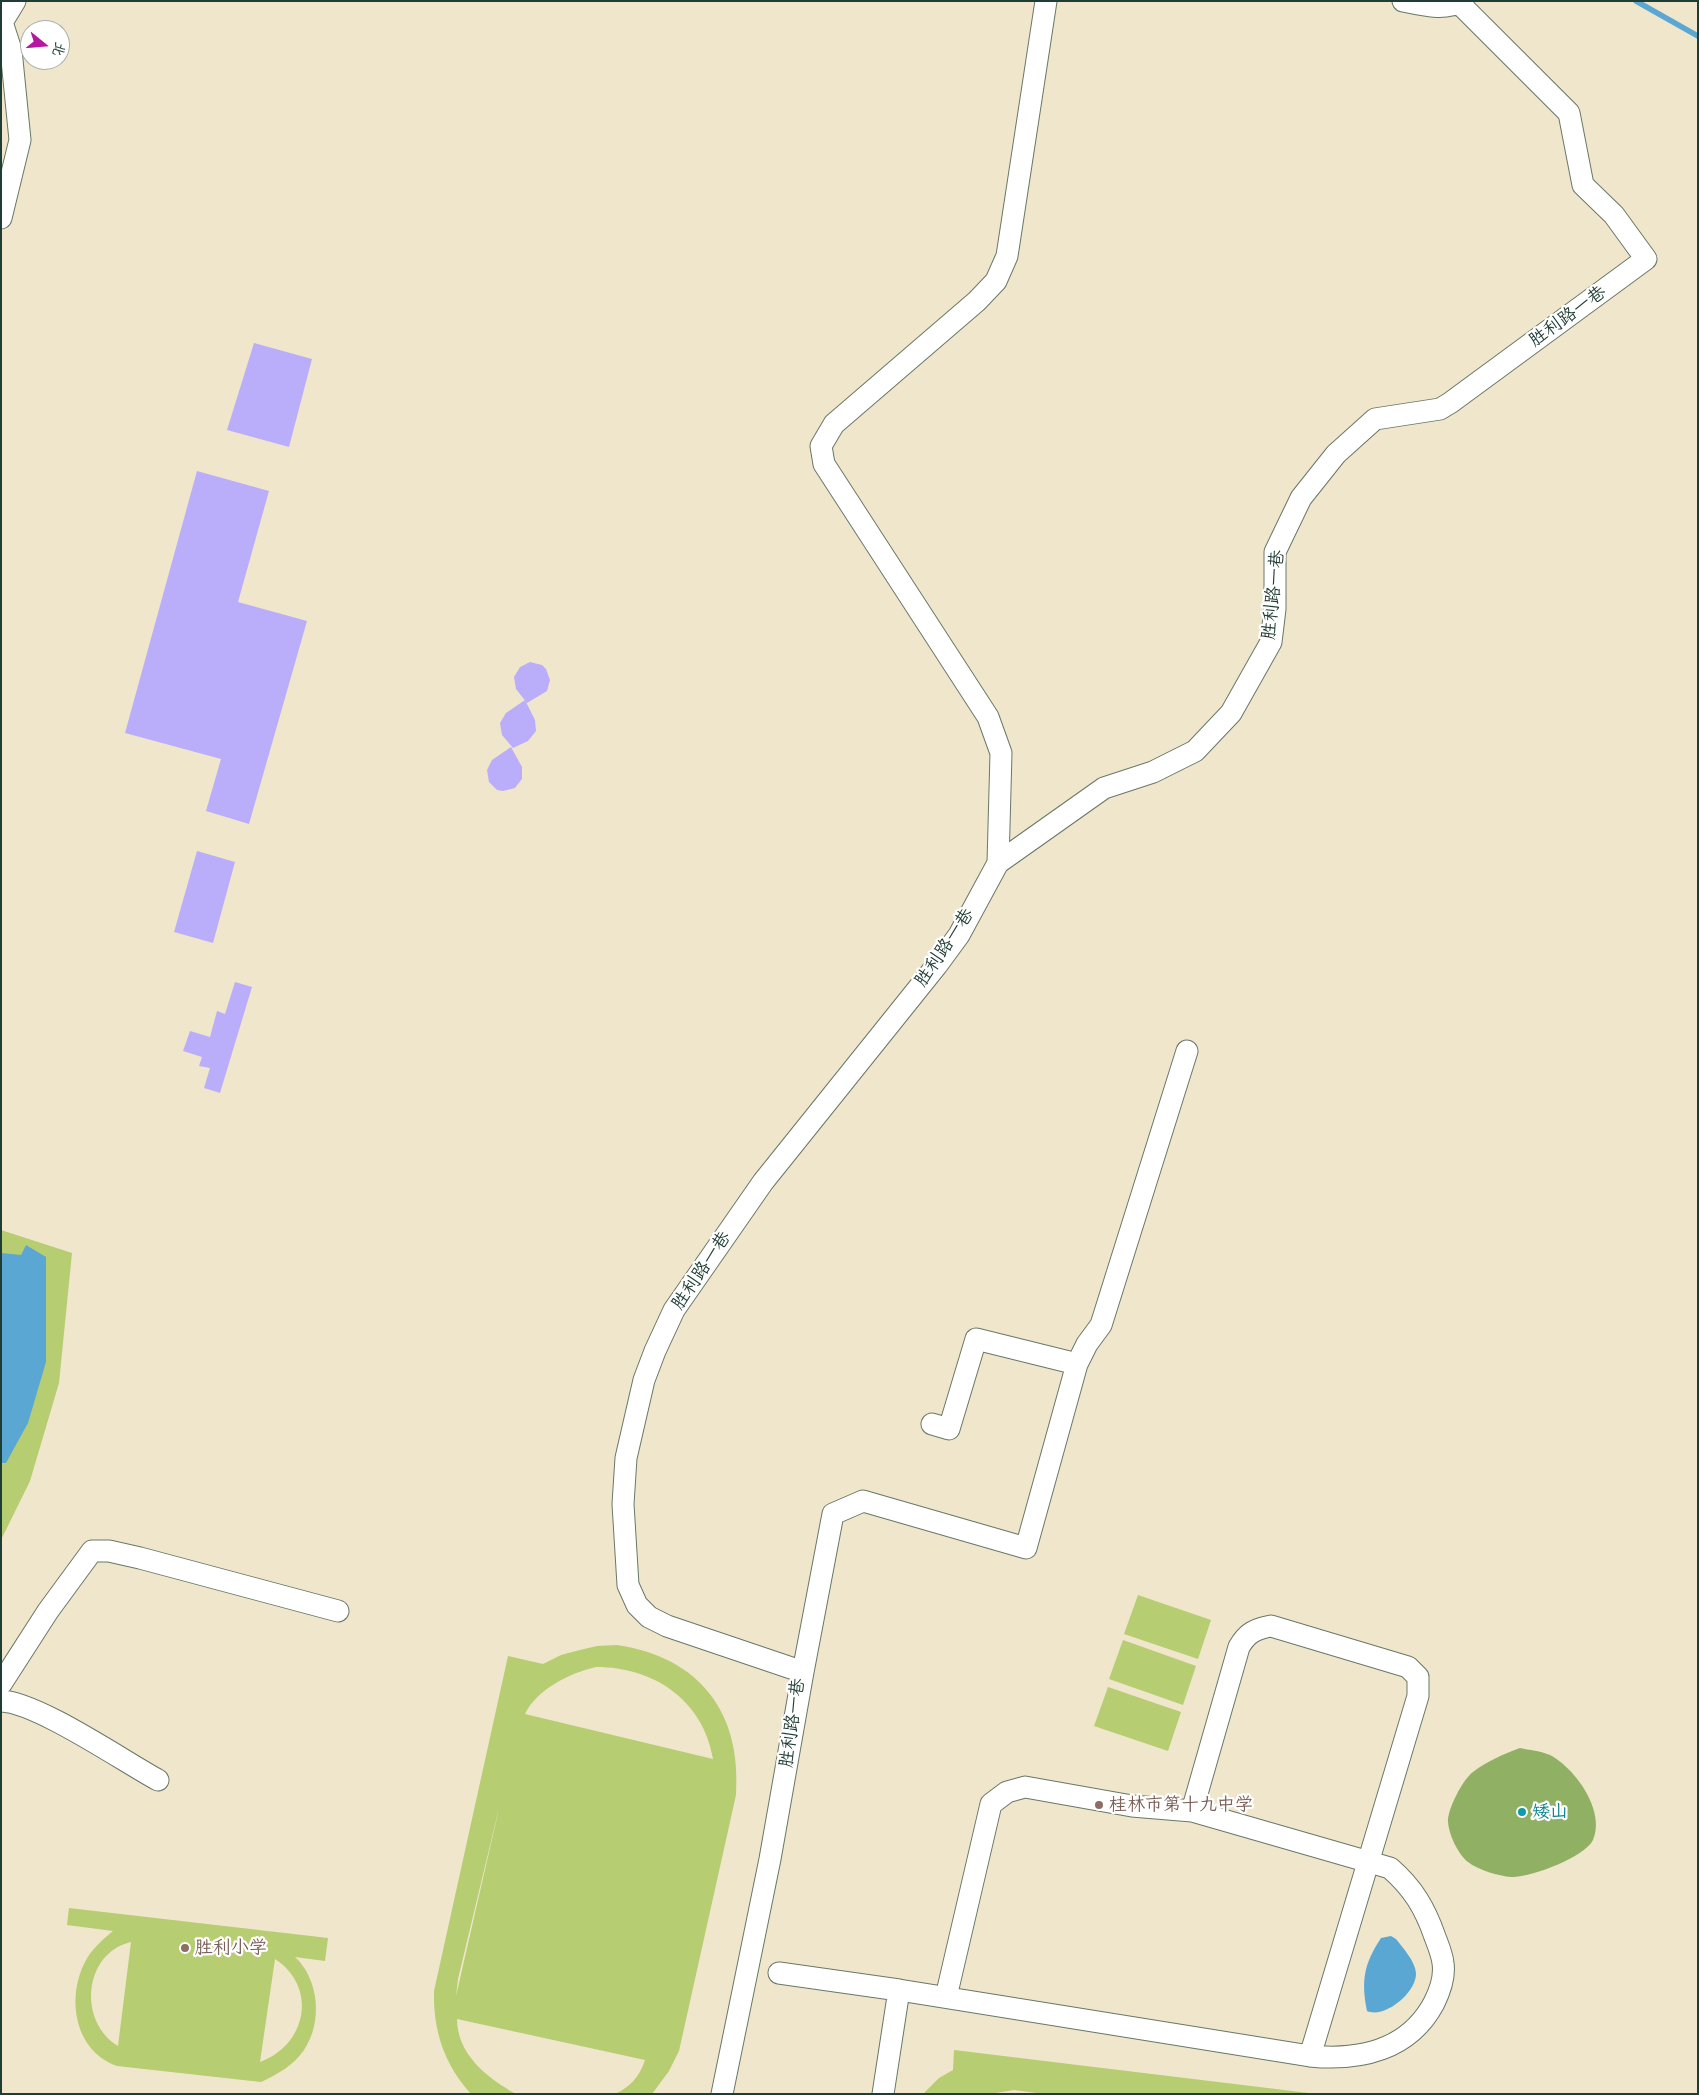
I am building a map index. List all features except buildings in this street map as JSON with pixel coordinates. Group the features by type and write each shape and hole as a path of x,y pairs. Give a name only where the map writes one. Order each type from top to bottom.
{"street":[{"path":"1,218 20,140 12,50 2,23 15,1"},
{"path":"998,863 1001,752 988,717 824,464 821,446 834,424 977,301 996,281 1007,256 1046,1"},
{"path":"1403,1 1444,7 1461,2"},
{"name":"胜利路一巷","path":"722,2094 770,1859 803,1672 667,1626 649,1617 637,1604 628,1585 623,1504 626,1458 647,1373 674,1310 763,1182 937,966 958,935 998,863 1104,788 1153,772 1195,751 1231,713 1270,642 1275,609 1274,552 1301,498 1336,454 1375,419 1440,409 1450,403 1646,260 1614,215 1583,185 1569,113 1461,2"},
{"path":"803,1672 833,1514 863,1501 1026,1548 1077,1364 1087,1344 1101,1325 1187,1051"},
{"path":"932,1424 948,1429 976,1339 1077,1364"},
{"path":"1,1684 48,1610 92,1551 109,1551 140,1558 338,1611"},
{"path":"1192,1811 1239,1648 1246,1636 1256,1629 1271,1626 1408,1667 1418,1677 1418,1696 1310,2056"},
{"path":"1,1701 51,1719 158,1780"},
{"path":"779,1973 946,1997 1310,2056 1354,2057 1398,2041 1416,2030 1428,2015 1442,1981 1443,1963 1431,1926 1414,1890 1390,1868 1192,1811 1132,1806 1025,1787 1007,1792 991,1804 946,1997"},
{"path":"883,2094 898,1990"}],"green space":[{"path":"1,1230 72,1253 59,1383 30,1481 1,1540"},
{"path":"1138,1595 1211,1620 1198,1659 1124,1634"},
{"path":"1123,1640 1196,1666 1183,1705 1109,1679"},
{"path":"617,1645 646,1651 671,1662 692,1676 710,1693 723,1714 731,1738 736,1765 736,1795 679,2051 669,2071 652,2094 615,2094 634,2080 645,2060 457,2019 458,2032 468,2054 485,2072 516,2094 471,2094 454,2071 442,2046 438,2033 434,1991 508,1656 543,1664 561,1655 597,1646","holes":["596,1667 637,1673 656,1681 672,1691 687,1704 699,1720 713,1759 525,1714 530,1705 555,1683 576,1673","498,1813 456,1996 458,1979"]},
{"path":"1108,1687 1181,1712 1168,1751 1094,1726"},
{"path":"1520,1748 1550,1755 1569,1770 1578,1780 1592,1804 1596,1829 1593,1840 1588,1847 1569,1859 1531,1874 1511,1877 1477,1868 1468,1862 1461,1854 1450,1833 1448,1817 1460,1788 1469,1776 1490,1761"},
{"path":"69,1908 328,1938 325,1961 295,1957 309,1977 316,2001 314,2027 310,2039 304,2050 290,2065 261,2082 117,2066 103,2059 92,2049 83,2036 78,2022 76,2007 79,1976 85,1962 97,1945 113,1931 67,1925","holes":["131,1942 118,2046 105,2035 96,2021 92,2005 92,1989 95,1973 103,1960 115,1949","275,1959 289,1971 297,1985 302,1999 301,2015 297,2029 288,2043 276,2054 260,2062"]},
{"path":"954,2050 1317,2094 1044,2094 1014,2090 989,2094 923,2094 939,2078 953,2070"}],"water":[{"path":"26,1245 46,1257 46,1362 28,1423 6,1463 1,1463 1,1253 21,1255"},
{"path":"1391,1936 1396,1939 1411,1959 1416,1973 1415,1980 1406,1995 1391,2008 1374,2012 1367,2011 1364,1990 1365,1973 1375,1947 1381,1938"}],"waterway":[{"path":"1636,1 1698,36"}],"place":[{"name":"桂林市第十九中学","path":"1099,1805"},
{"name":"矮山","path":"1522,1812"},
{"name":"胜利小学","path":"185,1948"}]}
